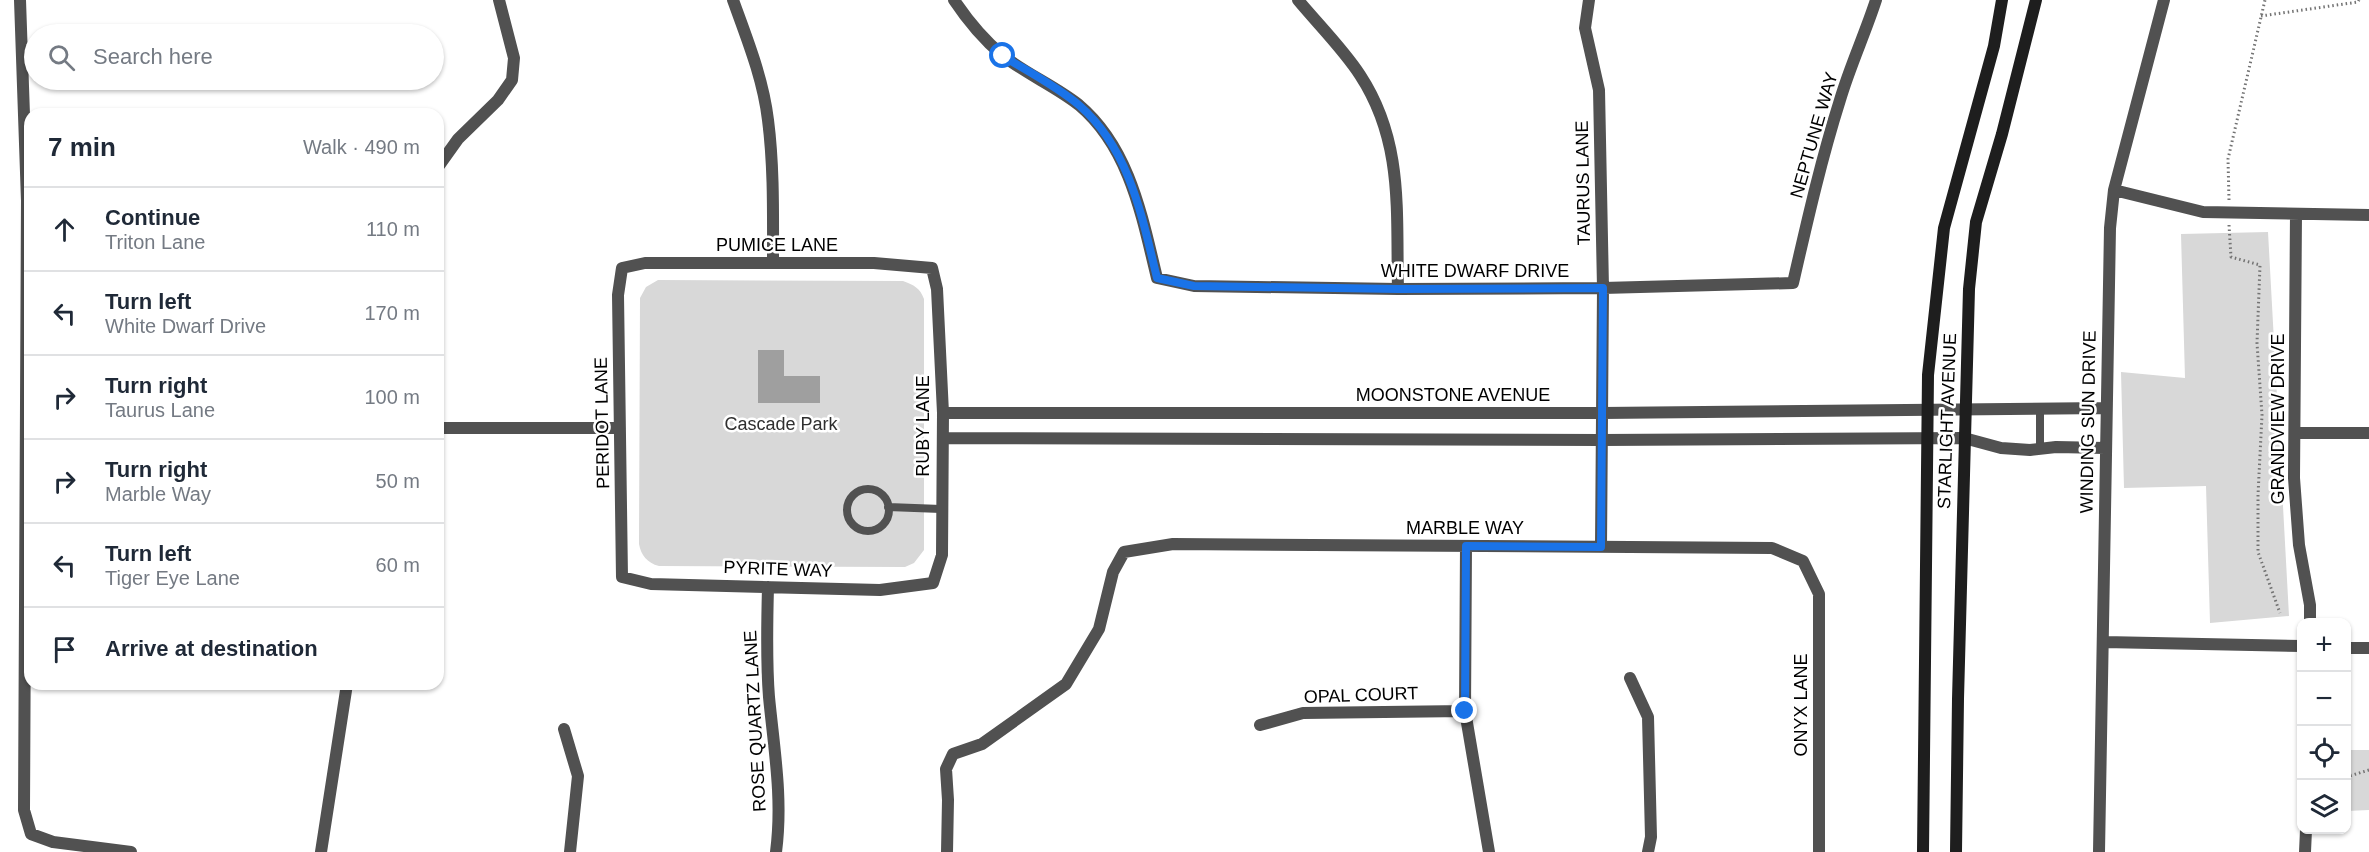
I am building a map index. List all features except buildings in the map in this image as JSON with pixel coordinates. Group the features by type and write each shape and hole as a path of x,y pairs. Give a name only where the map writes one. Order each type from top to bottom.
{"street":[{"path":"20,0 24,89"},
{"path":"444,159 458,139 498,100 512,80 514,57 499,0"},
{"path":"733,0 758,68 768,118 773,172 773,263"},
{"name":"WHITE DWARF DRIVE","path":"954,0 973,28 1003,56 1080,106 1104,134 1128,171 1141,212 1157,278 1194,286 1398,289 1603,288 1793,283"},
{"path":"1298,0 1360,74 1387,129 1395,172 1398,289"},
{"name":"TAURUS LANE","path":"1589,0 1585,28 1599,90 1603,288 1601,547"},
{"name":"NEPTUNE WAY","path":"1793,283 1837,109 1864,39 1876,0"},
{"name":"STARLIGHT AVENUE","path":"1923,852 1928,375 1944,228 1994,46 2002,0"},
{"name":"STARLIGHT AVENUE","path":"1956,852 1964,411 1969,289 1976,222 2002,134 2036,0"},
{"name":"WINDING SUN DRIVE","path":"2099,852 2110,228 2114,190 2164,0"},
{"path":"24,90 25,108"},
{"path":"2114,190 2203,212 2369,214"},
{"name":"GRANDVIEW DRIVE","path":"2296,214 2294,478 2298,534 2309,618"},
{"name":"PUMICE LANE","path":"622,268 645,263 874,263 932,268"},
{"name":"PERIDOT LANE","path":"622,268 618,295 622,577"},
{"name":"RUBY LANE","path":"932,268 937,289 942,412 942,555 933,583"},
{"name":"MOONSTONE AVENUE","path":"942,412 1602,413 2106,408"},
{"path":"444,428 620,428"},
{"path":"2296,433 2369,434"},
{"path":"942,438 1602,441 1964,438 2001,448 2105,448"},
{"name":"MARBLE WAY","path":"947,852 946,769 953,754 982,744 1066,684 1099,629 1113,572 1124,552 1173,544 1772,548 1803,561"},
{"path":"1466,546 1465,711 1489,852"},
{"name":"ONYX LANE","path":"1803,561 1819,594 1819,852"},
{"name":"PYRITE WAY","path":"622,577 651,584 880,590 933,583"},
{"name":"ROSE QUARTZ LANE","path":"768,587 766,648 769,697 778,769 779,813 776,852"},
{"path":"2104,642 2297,646"},
{"path":"2351,648 2369,648"},
{"path":"1630,678 1648,717 1651,837 1648,852"},
{"path":"27,690 24,810 31,834 53,842 131,852"},
{"path":"321,852 346,690"},
{"name":"OPAL COURT","path":"1260,725 1303,713 1465,711"},
{"path":"564,729 578,776 570,852"},
{"path":"2305,852 2306,834"}],"lane":[{"path":"2040,409 2040,449"},
{"path":"863,490 882,495 888,507 888,513 882,525 869,531 856,528 848,517 848,503 856,493 863,490"},
{"path":"888,507 941,509"}],"path":[{"path":"2229,202 2228,159 2265,0"},
{"path":"2261,16 2358,2 2359,0"},
{"path":"2229,224 2231,257 2260,265 2257,343 2262,415 2258,552 2280,613"},
{"path":"2351,775 2369,770"}],"green space":[{"path":"2268,232 2289,616 2210,623 2206,486 2124,488 2121,372 2185,378 2181,234"},
{"name":"Cascade Park","path":"658,280 903,281 918,290 924,299 924,550 914,563 905,567 659,566 645,558 639,544 640,298 646,287"},
{"path":"2351,750 2369,750 2369,810 2351,811"}],"shaded area":[{"path":"758,350 784,350 784,376 820,376 820,403 758,403"}],"route":[{"path":"1003,56 1080,106 1104,134 1128,171 1141,212 1157,278 1194,286 1398,289 1603,288 1601,547 1466,546 1465,711"}]}
